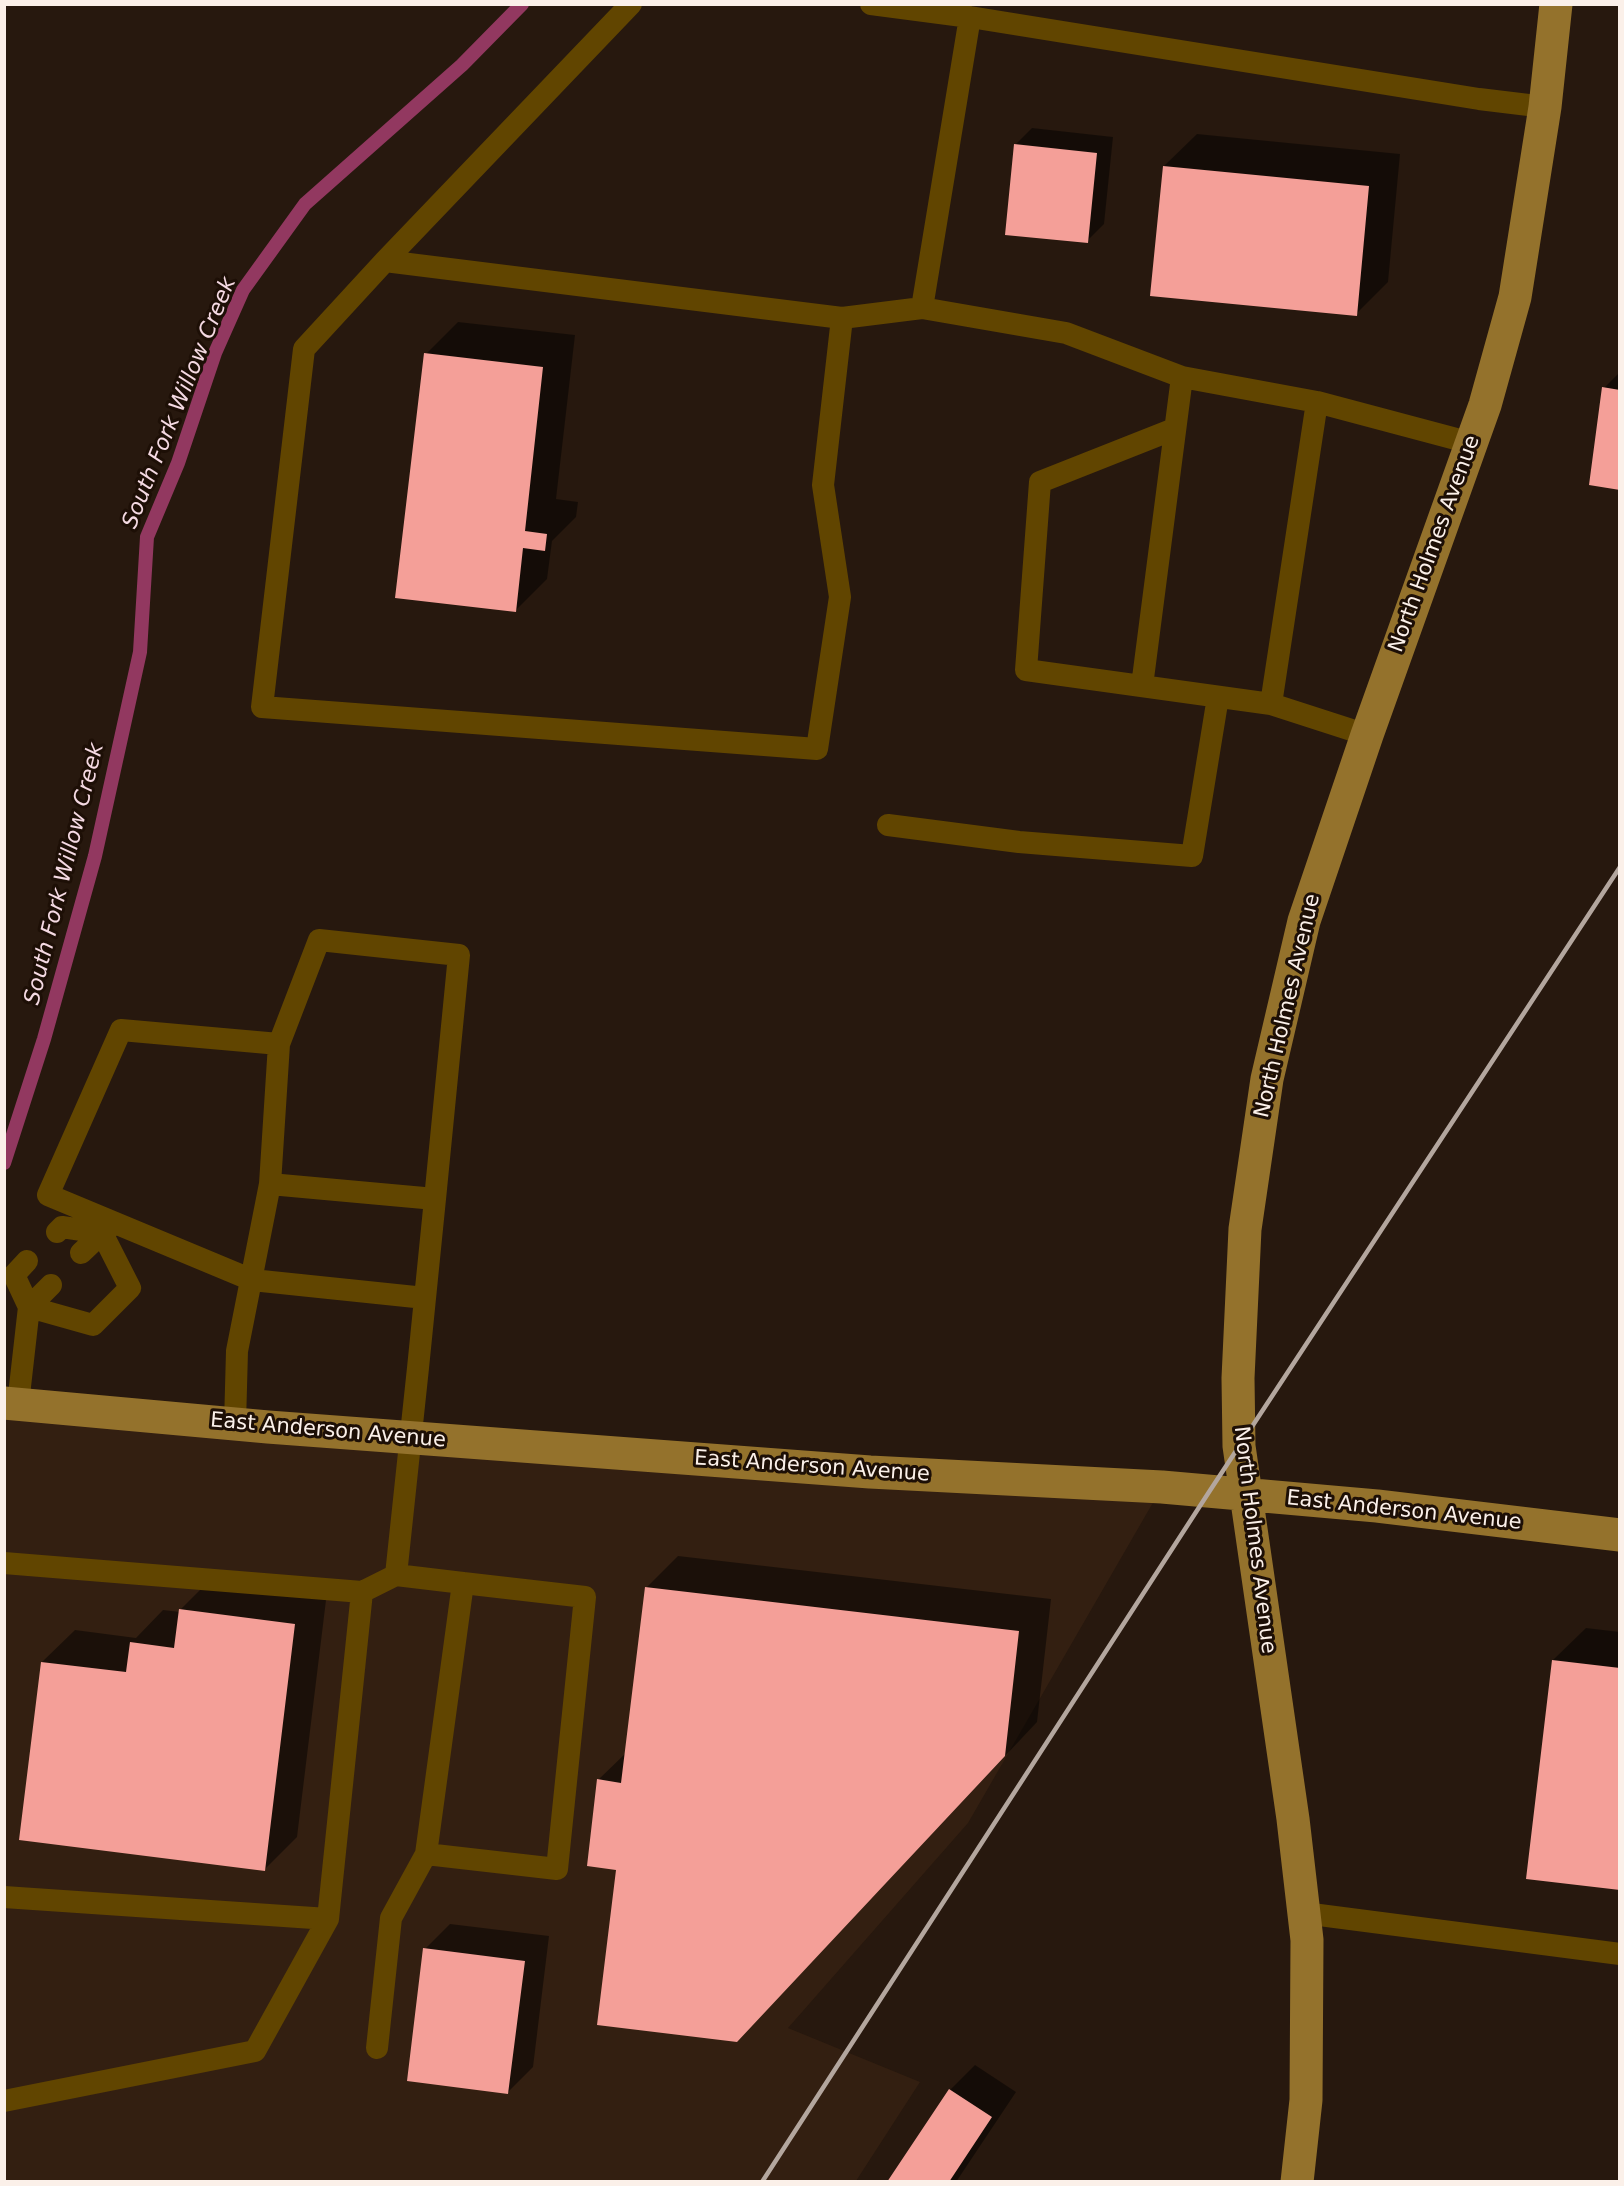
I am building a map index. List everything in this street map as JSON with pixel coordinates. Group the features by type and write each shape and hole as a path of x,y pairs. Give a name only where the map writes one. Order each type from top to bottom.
{"main road":[{"name":"North Holmes Avenue","path":"1297,2181 1306,2100 1306,1940 1293,1818 1239,1446 1238,1366 1245,1229 1267,1079 1304,921 1367,735 1485,405 1515,297 1545,107 1556,4"},
{"name":"East Anderson Avenue","path":"11,1403 410,1438 870,1472 1162,1487 1377,1506 1620,1534"}],"lane":[{"path":"631,4 304,349 262,707 817,749 840,597 823,485 843,318"},
{"path":"871,4 970,17 1447,94 1545,107"},
{"path":"922,308 970,17"},
{"path":"385,261 843,318 922,308 1066,333 1182,377 1317,402 1471,442"},
{"path":"1142,686 1182,377"},
{"path":"1271,704 1317,402"},
{"path":"1174,429 1040,482 1026,670 1271,704 1367,735"},
{"path":"888,825 1019,842 1192,856 1218,697"},
{"path":"236,1424 237,1351 270,1184 279,1044 319,940 459,955 396,1575"},
{"path":"279,1044 121,1030 48,1195 108,1227 252,1280 425,1298"},
{"path":"270,1184 435,1199"},
{"path":"57,1232 62,1227 108,1227"},
{"path":"81,1253 108,1227"},
{"path":"27,1262 14,1275 29,1307 93,1325 130,1288 108,1227"},
{"path":"11,1403 29,1307 51,1285"},
{"path":"4,1563 362,1592 396,1575 585,1597 557,1869 426,1854"},
{"path":"377,2048 391,1918 426,1854 463,1583"},
{"path":"4,2101 255,2051 328,1919 362,1592"},
{"path":"4,1897 328,1919"},
{"path":"1304,1913 1620,1954"}],"shaded area":[{"path":"4,1403 1162,1487 968,1823 788,2028 920,2082 856,2181 5,2181"}],"building":[{"path":"1014,144 1097,153 1088,243 1005,235"},
{"path":"1163,166 1369,186 1357,316 1150,296"},
{"path":"424,353 543,367 525,531 547,534 545,551 523,548 516,612 395,598"},
{"path":"1602,387 1620,390 1620,490 1589,485"},
{"path":"645,1587 1019,1631 1005,1756 737,2042 597,2025 616,1870 587,1866 597,1779 621,1783"},
{"path":"179,1609 295,1624 265,1871 19,1840 41,1662 126,1672 130,1642 174,1648"},
{"path":"1552,1660 1620,1668 1620,1890 1526,1879"},
{"path":"423,1948 525,1961 508,2094 407,2081"},
{"path":"949,2089 992,2117 949,2182 887,2182"}],"waterway":[{"name":"South Fork Willow Creek","path":"4,1163 44,1039 95,856 140,652 147,537 178,463 215,353 243,290 305,204 462,65 522,4"}],"railway":[{"path":"762,2182 1209,1492 1620,867"}]}
